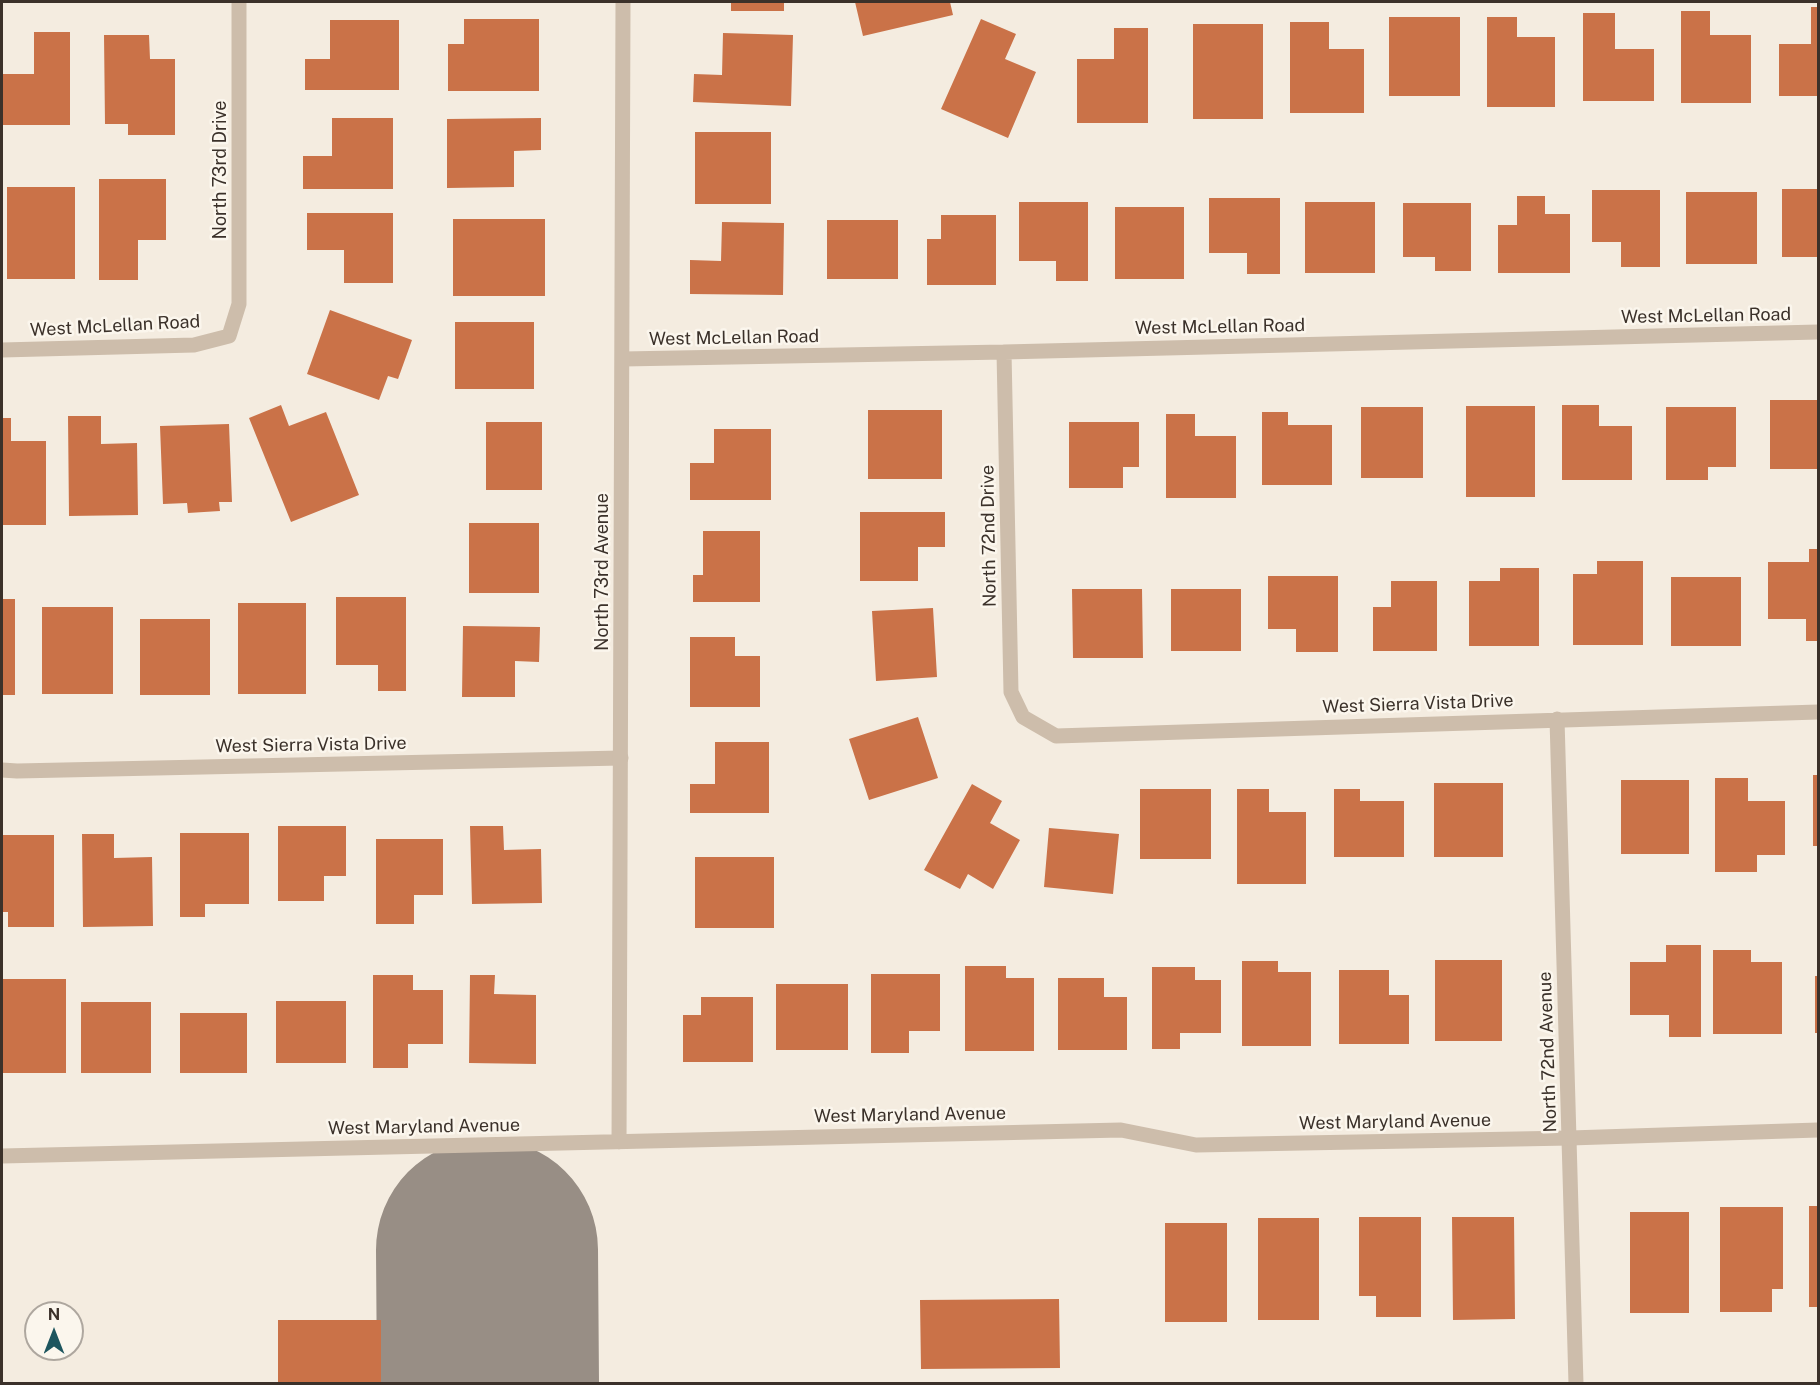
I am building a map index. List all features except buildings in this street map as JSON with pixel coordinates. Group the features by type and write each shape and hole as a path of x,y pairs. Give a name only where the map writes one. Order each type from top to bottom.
{"street":[{"name":"North 73rd Drive","path":"229,336 239,304 239,2"},
{"name":"North 73rd Avenue","path":"619,1142 623,2"},
{"name":"West McLellan Road","path":"623,359 1818,332"},
{"name":"West McLellan Road","path":"2,350 194,345 229,336"},
{"name":"North 72nd Drive","path":"1004,352 1011,692 1023,717"},
{"name":"West Sierra Vista Drive","path":"1023,717 1056,736 1818,712"},
{"name":"North 72nd Avenue","path":"1557,719 1576,1383"},
{"name":"West Sierra Vista Drive","path":"2,770 621,758"},
{"name":"West Maryland Avenue","path":"2,1156 1121,1130 1196,1144 1570,1138 1818,1130"}],"runway":[{"path":"487,1250 488,1384"}]}
